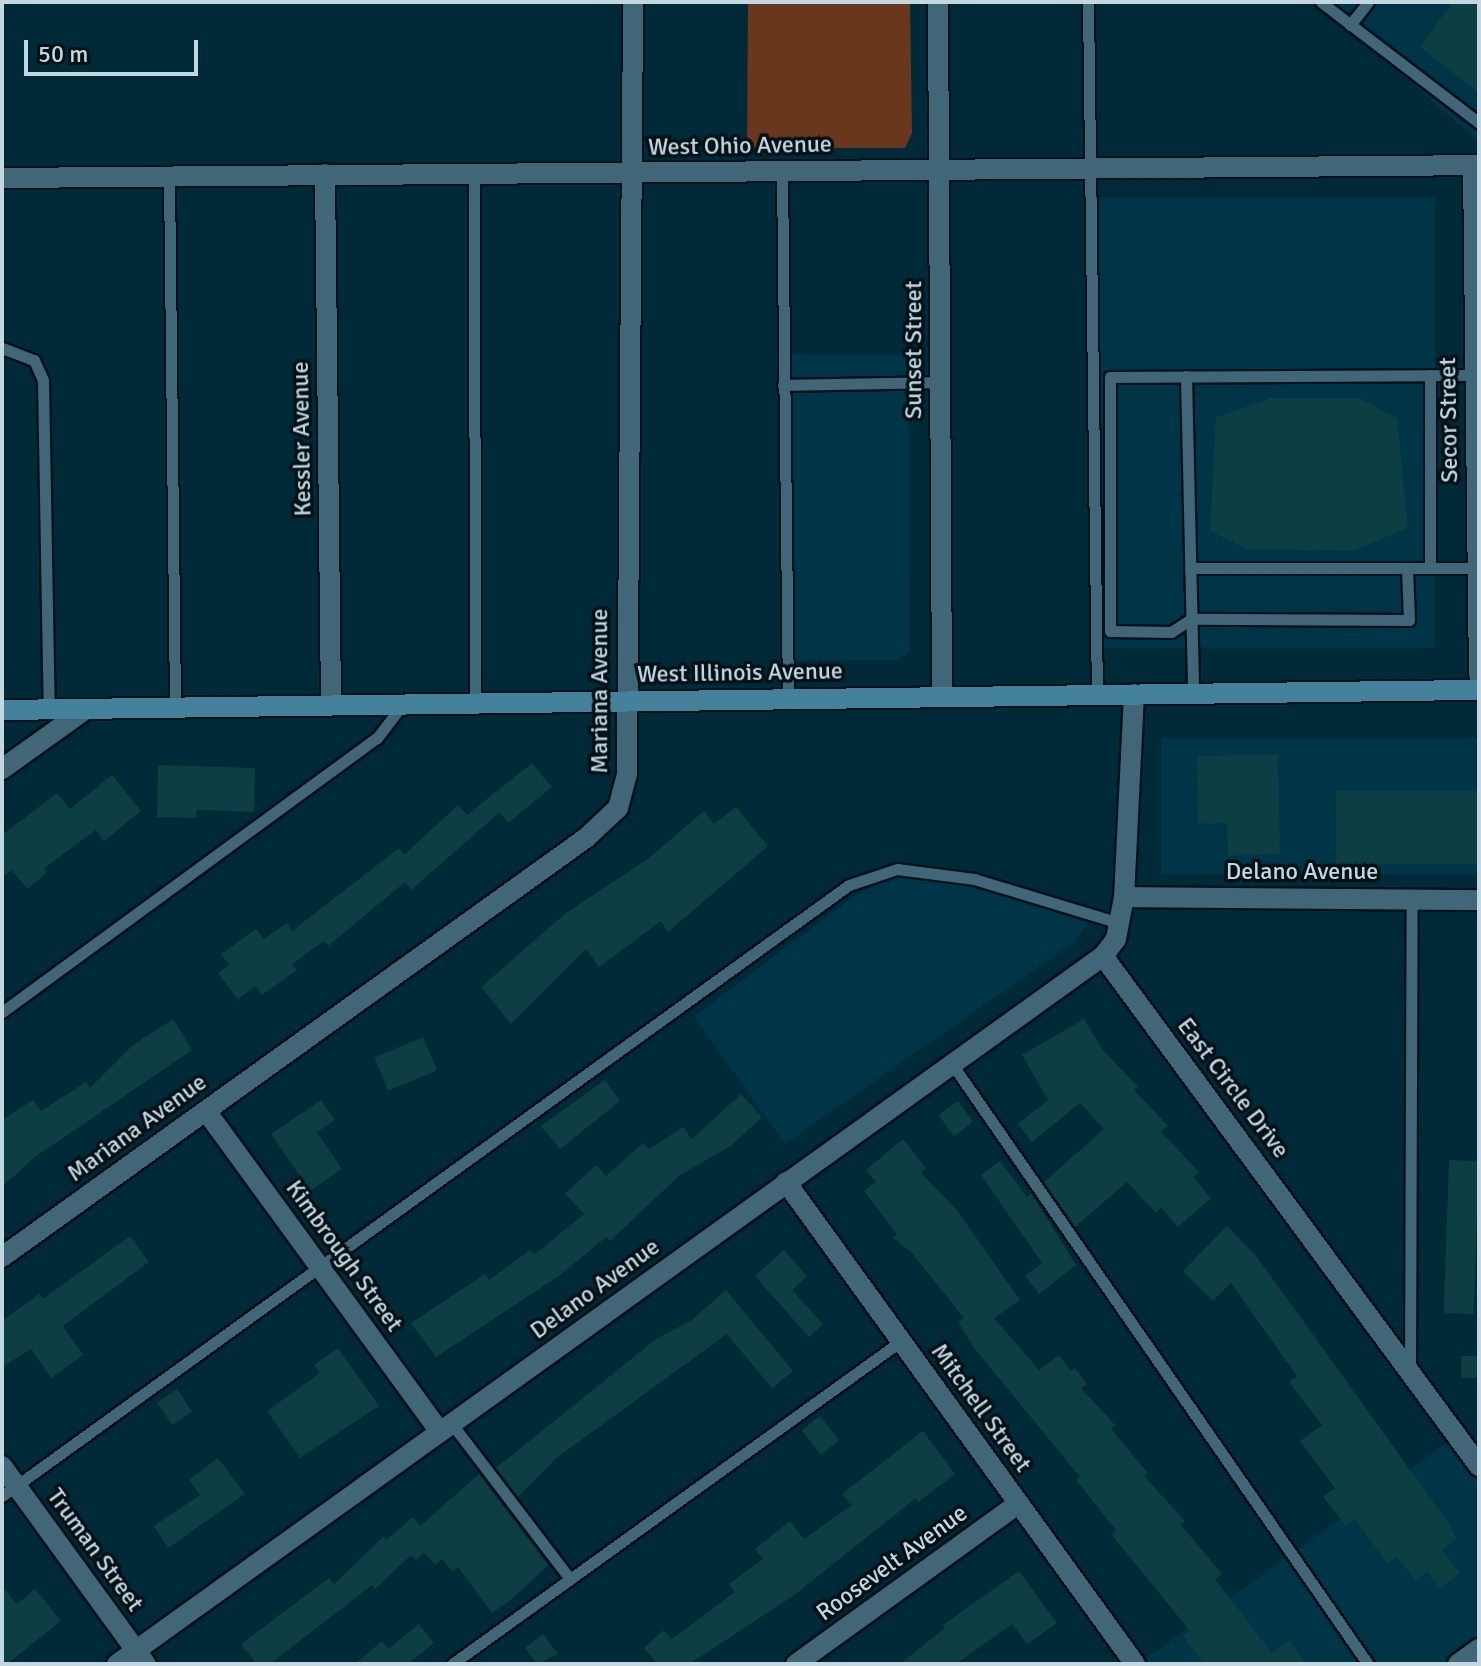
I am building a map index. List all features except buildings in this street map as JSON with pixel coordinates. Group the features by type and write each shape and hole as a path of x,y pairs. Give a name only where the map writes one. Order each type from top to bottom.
{"main road":[{"name":"West Illinois Avenue","path":"2,710 475,701 1479,690"}],"street":[{"name":"Mariana Avenue","path":"2,1257 600,828 618,808 626,785 633,2"},
{"name":"Sunset Street","path":"938,2 942,697"},
{"name":"West Ohio Avenue","path":"2,178 1476,165"},
{"name":"Secor Street","path":"1476,165 1474,375 1479,675"},
{"name":"Kessler Avenue","path":"325,174 331,703"},
{"path":"1103,956 1120,923 1124,897 1134,694"},
{"path":"2,769 86,709"},
{"name":"Delano Avenue","path":"1124,897 1479,900"},
{"name":"Delano Avenue","path":"117,1664 141,1657 446,1428 1103,956"},
{"name":"East Circle Drive","path":"1103,956 1479,1466"},
{"name":"Kimbrough Street","path":"206,1111 321,1270 446,1428"},
{"name":"Mitchell Street","path":"786,1182 1135,1664"},
{"name":"Truman Street","path":"2,1466 9,1491 141,1657"},
{"name":"Roosevelt Avenue","path":"796,1664 1018,1504"},
{"path":"1458,1664 1479,1649"}],"lane":[{"path":"1088,2 1097,695"},
{"path":"1321,2 1479,123"},
{"path":"1350,25 1368,2"},
{"path":"782,172 788,698"},
{"path":"474,174 475,701"},
{"path":"169,176 175,706"},
{"path":"2,348 34,360 43,380 49,709"},
{"path":"1430,375 1430,567"},
{"path":"1407,568 1409,620 1191,619 1171,632 1110,631 1110,377 1474,375"},
{"path":"1186,376 1193,693"},
{"path":"783,385 940,382"},
{"path":"1190,568 1478,568"},
{"path":"2,1012 377,738 405,702"},
{"path":"9,1491 321,1270 849,885 897,869 974,879 1120,923"},
{"path":"1410,1370 1412,899"},
{"path":"952,1064 1368,1664"},
{"path":"452,1664 901,1341"},
{"path":"446,1428 570,1579"}],"shaded area":[{"path":"748,2 910,2 912,133 905,148 747,148"},
{"path":"1316,2 1479,2 1479,138 1476,138"},
{"path":"1096,198 1435,198 1435,648 1096,648"},
{"path":"790,354 908,354 910,651 899,660 789,660"},
{"path":"1161,738 1479,738 1479,874 1161,874"},
{"path":"898,872 924,874 1089,920 1074,942 785,1144 694,1017 856,895"},
{"path":"1459,1434 1479,1462 1479,1664 1138,1664"}]}
